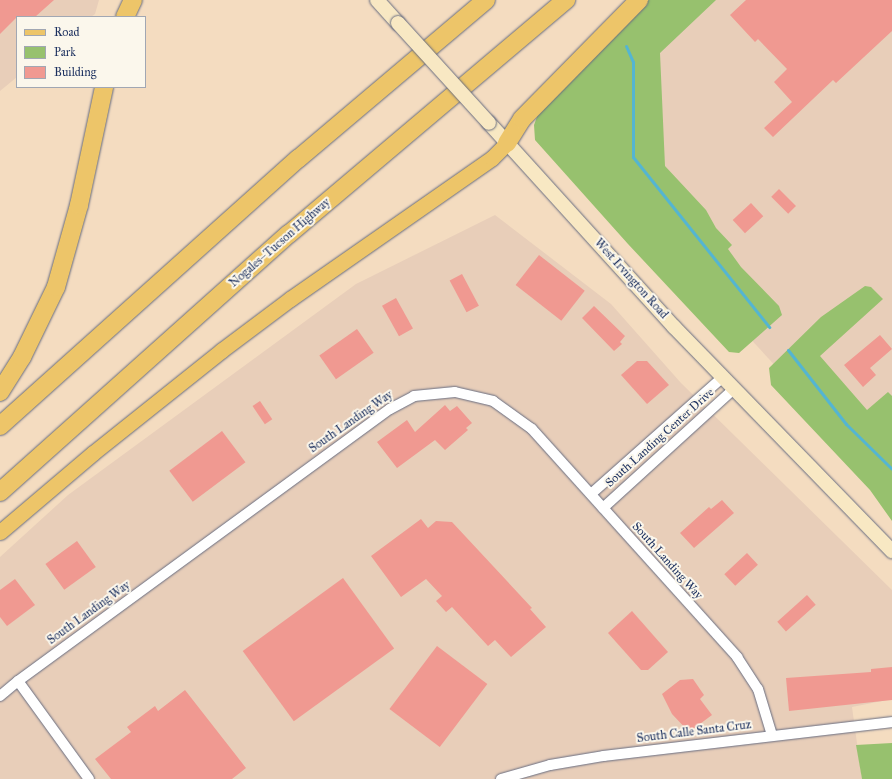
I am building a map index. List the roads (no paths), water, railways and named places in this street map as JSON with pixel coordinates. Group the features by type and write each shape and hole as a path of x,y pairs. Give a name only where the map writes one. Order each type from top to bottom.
{"highway":[{"path":"125,16 133,0"},
{"path":"0,426 281,174 486,0"},
{"name":"Nogales–Tucson Highway","path":"0,492 289,234 566,0"},
{"path":"507,143 522,119 639,0"},
{"path":"0,392 42,319 58,281 79,205 104,88"}],"main road":[{"name":"West Irvington Road","path":"377,0 723,377 892,551"},
{"path":"0,532 93,453 222,350 290,299 492,158 507,143"}],"street":[{"name":"South Landing Center Drive","path":"591,494 723,377"},
{"name":"South Landing Center Drive","path":"602,508 734,388"},
{"name":"South Landing Way","path":"0,696 18,681 390,409 414,396 455,392 493,400 532,429 748,672 763,700 772,735"},
{"path":"18,681 89,779"},
{"name":"South Calle Santa Cruz","path":"501,779 550,765 604,756 892,722"}],"waterway":[{"path":"626,46 633,62 633,157 769,327"},
{"path":"788,350 846,424 892,469"}]}
